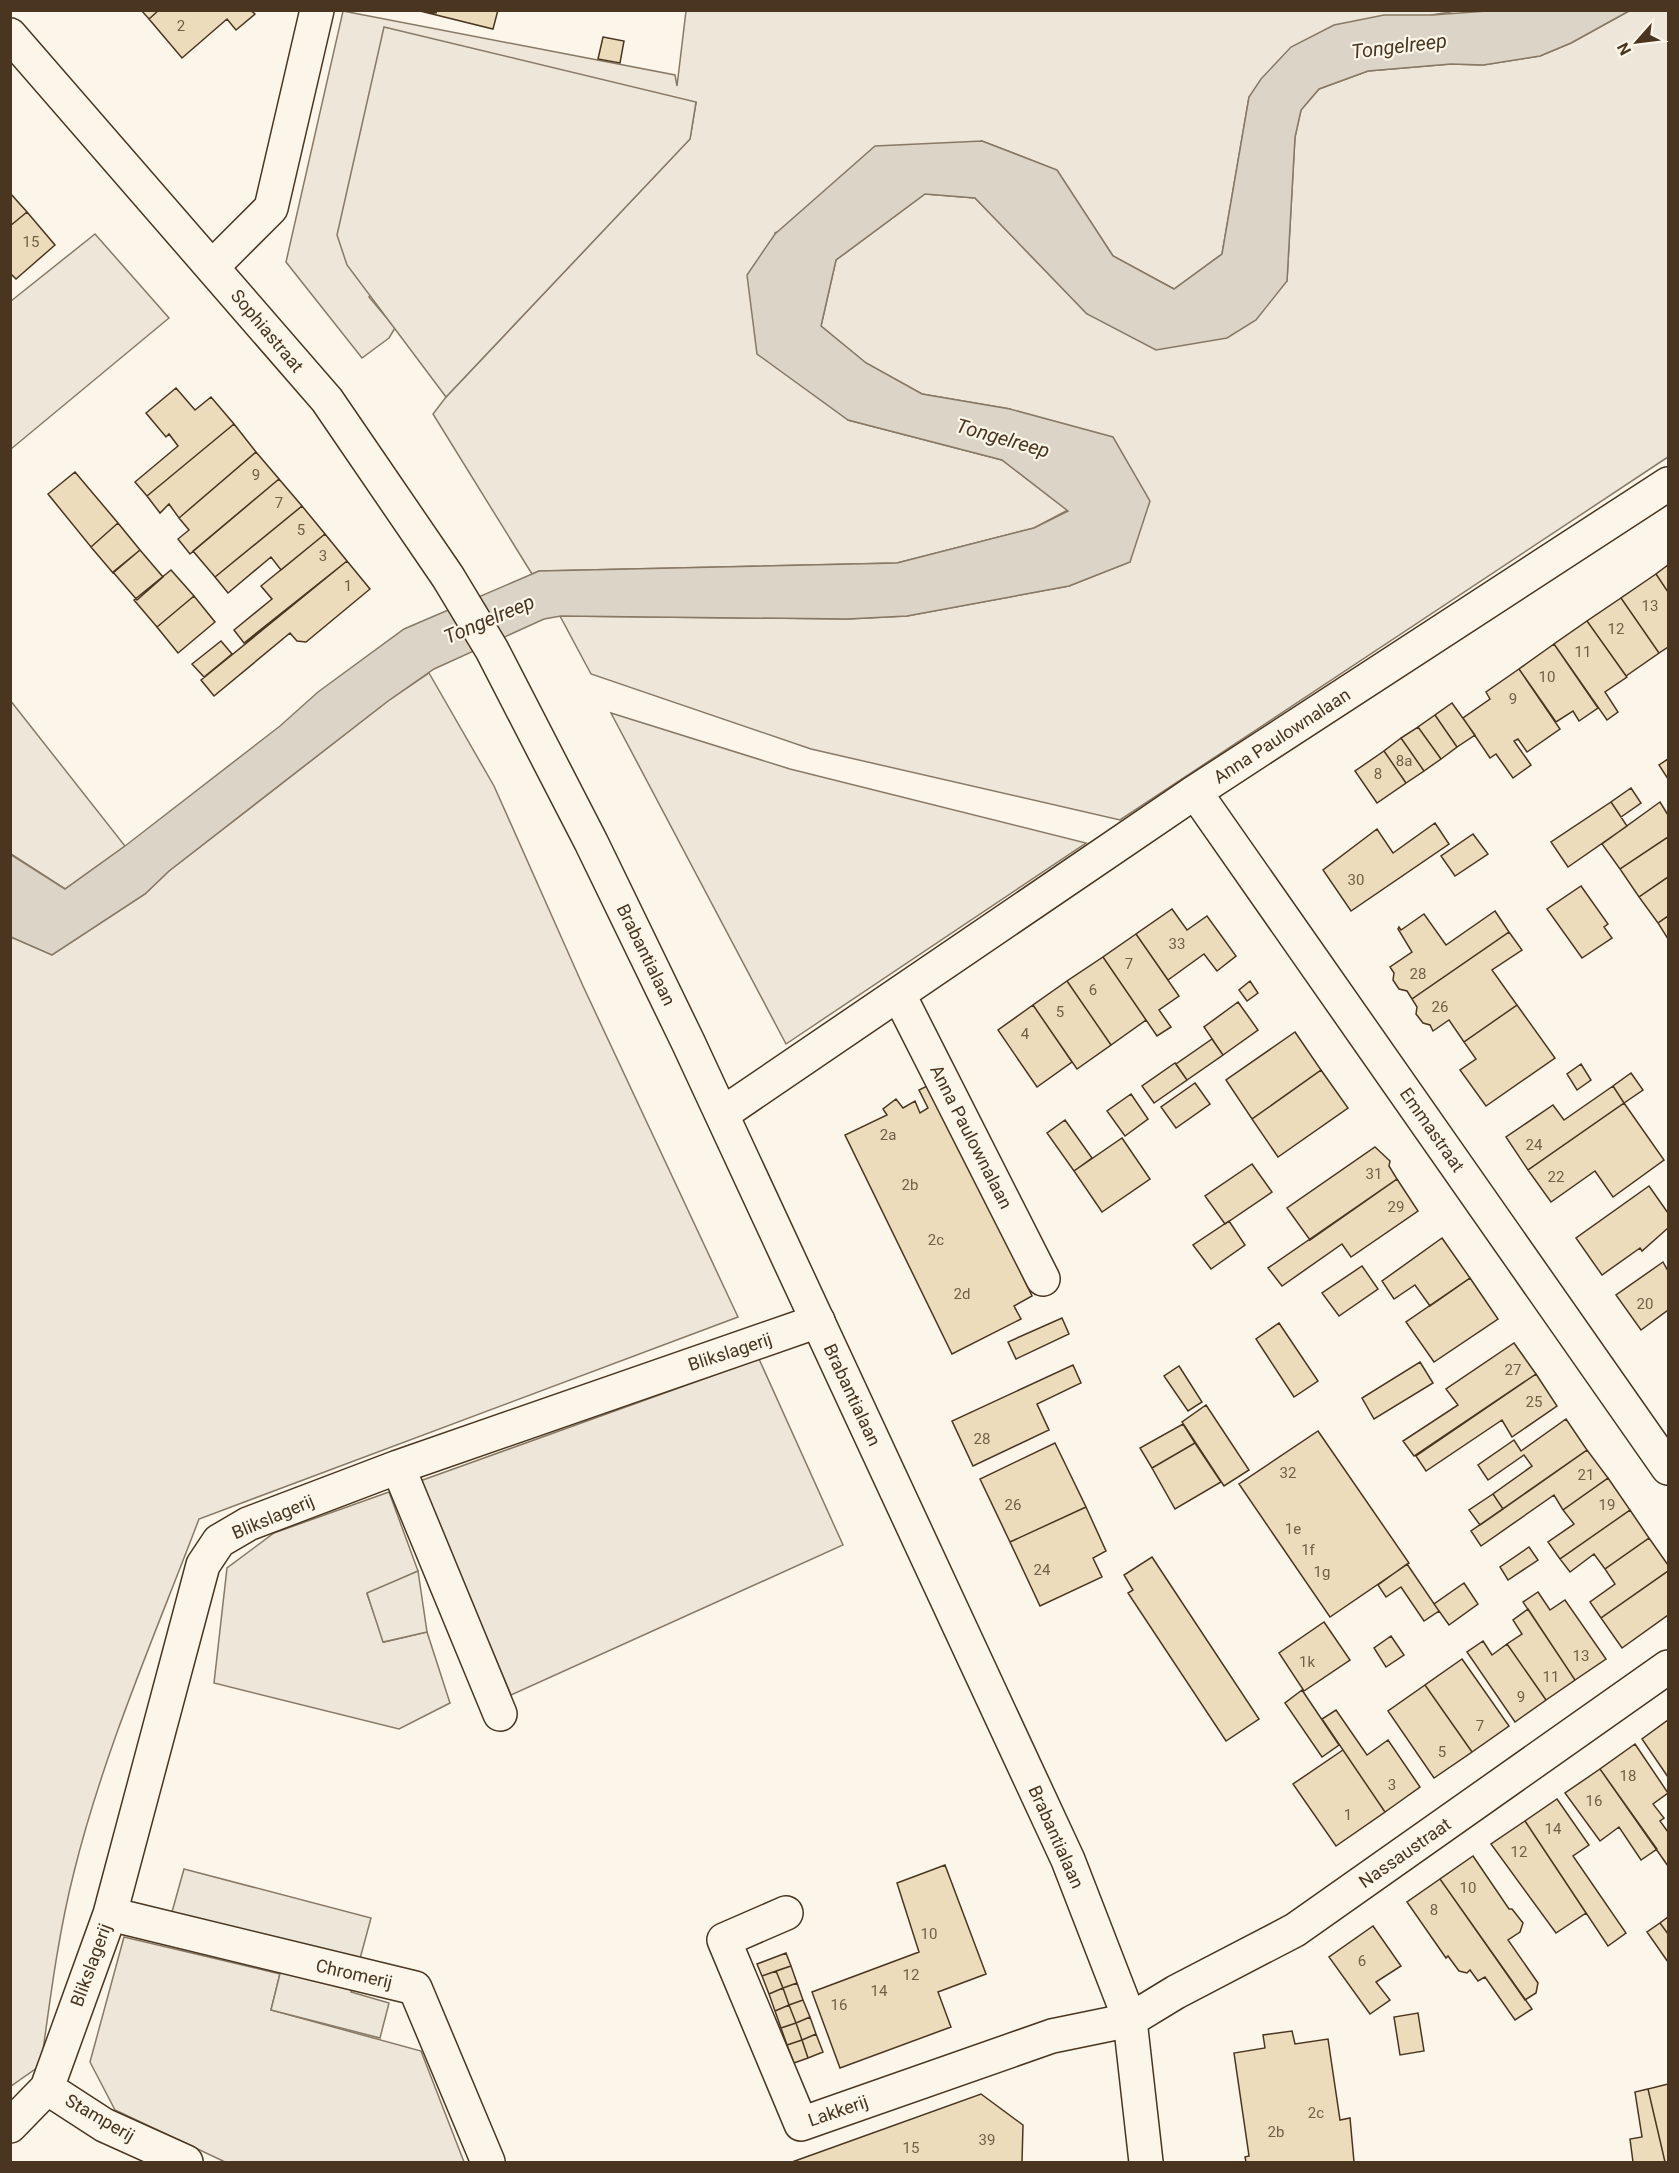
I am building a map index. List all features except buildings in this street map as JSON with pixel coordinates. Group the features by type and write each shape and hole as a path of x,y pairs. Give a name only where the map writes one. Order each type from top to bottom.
{"street":[{"path":"213,266 270,208 317,10"},
{"name":"Sophiastraat","path":"10,35 327,400 448,577 492,650"},
{"name":"Anna Paulownalaan","path":"722,1114 1195,792 1668,484"},
{"name":"Brabantialaan","path":"492,650 591,842 722,1114 1068,1860 1130,2020 1146,2163"},
{"name":"Emmastraat","path":"1195,792 1668,1468"},
{"name":"Anna Paulownalaan","path":"899,995 1043,1279"},
{"name":"Blikslagerij","path":"10,2126 47,2088 110,1914 203,1565 219,1541 248,1524 398,1467 818,1321"},
{"path":"398,1467 500,1714"},
{"name":"Nassaustraat","path":"1130,2020 1176,1992 1295,1930 1668,1667"},
{"name":"Lakkerij","path":"786,1913 724,1940 801,2124 1052,2036 1130,2020"},
{"name":"Chromerij","path":"110,1914 416,1988 488,2163"},
{"name":"Stamperij","path":"47,2088 105,2125 186,2163"}],"shaded area":[{"path":"343,11 675,75 677,86 686,11 1456,11 1432,15 1249,97 1222,254 1174,289 1113,256 1057,170 982,141 775,233 848,420 1002,460 1068,510 1034,528 897,563 539,571 532,574 433,414 446,397 690,139 696,103 369,297 395,328 389,338 362,358 286,262"},
{"path":"1629,11 1668,11 1668,457 1120,820 811,749 591,674 560,616 847,619 907,616 1069,586 1130,562 1010,409 922,394 866,363 821,326 836,260 925,194 975,198 1087,314 1287,281 1295,137 1301,110 1319,89 1368,71 1451,64 1483,65 1540,56 1571,43"},
{"path":"384,27 696,102 690,139 446,397 347,265 337,235"},
{"path":"95,234 169,318 11,449 11,301"},
{"path":"429,673 494,786 583,986 738,1317 199,1519 131,1694 86,1827 63,1920 41,2065 11,2086 11,937 52,955 145,894 169,871 388,701"},
{"path":"10,700 125,846 65,889 11,854"},
{"path":"611,713 790,769 1086,843 786,1044"},
{"path":"759,1359 843,1545 511,1695 420,1481"},
{"path":"389,1492 418,1571 367,1594 384,1642 427,1632 450,1703 399,1729 214,1683 227,1568 274,1533"},
{"path":"418,1571 427,1632 383,1642 367,1593"},
{"path":"184,1869 371,1918 351,1992 389,2003 380,2038 271,2010 288,1941 172,1912"},
{"path":"124,1937 280,1974 271,2010 421,2051 464,2162 225,2162 115,2110 90,2062"}],"water":[{"name":"Tongelreep","path":"1501,10 1629,11 1571,43 1540,56 1483,65 1451,64 1368,71 1319,89 1301,110 1295,137 1287,281 1256,320 1227,338 1156,350 1087,314 975,198 925,194 836,260 821,326 866,363 922,394 1010,409 1113,437 1150,501 1130,562 1069,586 907,616 847,619 561,616 544,619 434,669 388,701 169,871 145,894 52,955 11,937 10,854 65,889 125,846 280,726 318,692 404,629 539,571 897,563 1034,528 1068,511 1002,460 848,420 757,354 747,275 775,234 875,146 982,141 1057,170 1113,256 1174,289 1222,254 1249,97 1261,79 1291,47 1334,25 1384,15 1432,15"}]}
